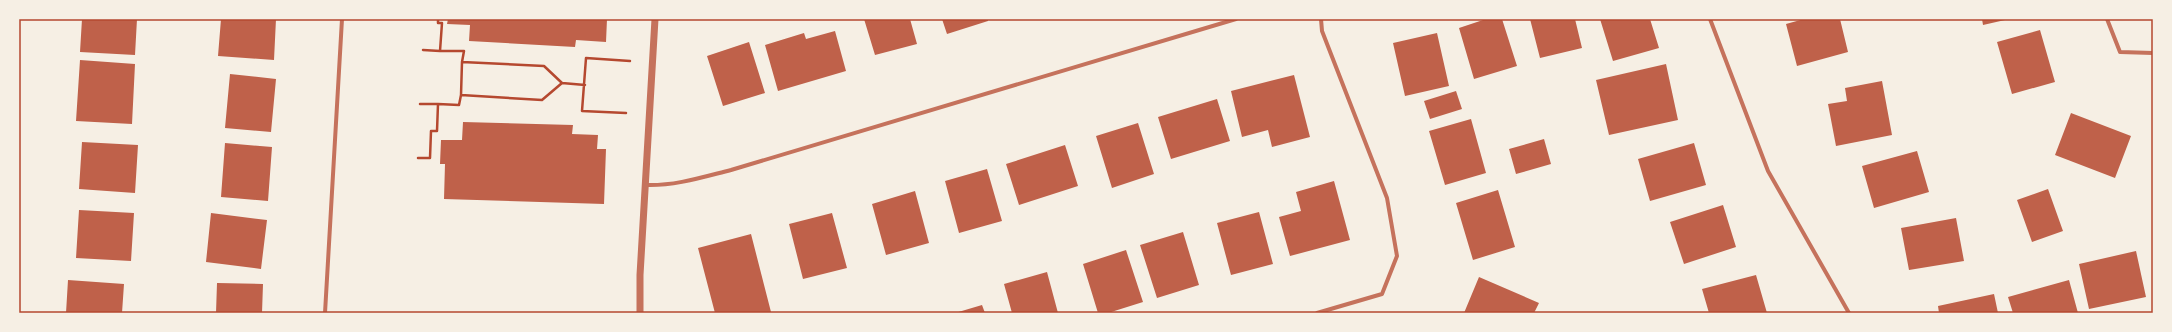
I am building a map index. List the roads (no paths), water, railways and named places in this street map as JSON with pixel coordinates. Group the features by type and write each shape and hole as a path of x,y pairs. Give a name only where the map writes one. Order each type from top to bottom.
{"street":[{"path":"325,313 342,19"},
{"path":"640,313 640,275 656,19"},
{"path":"646,185 688,181 731,170 1236,19"},
{"path":"1317,313 1382,294 1397,256 1387,198 1322,31 1320,19"},
{"path":"1710,19 1768,171 1849,313"},
{"path":"2107,19 2120,52 2153,53"}]}
